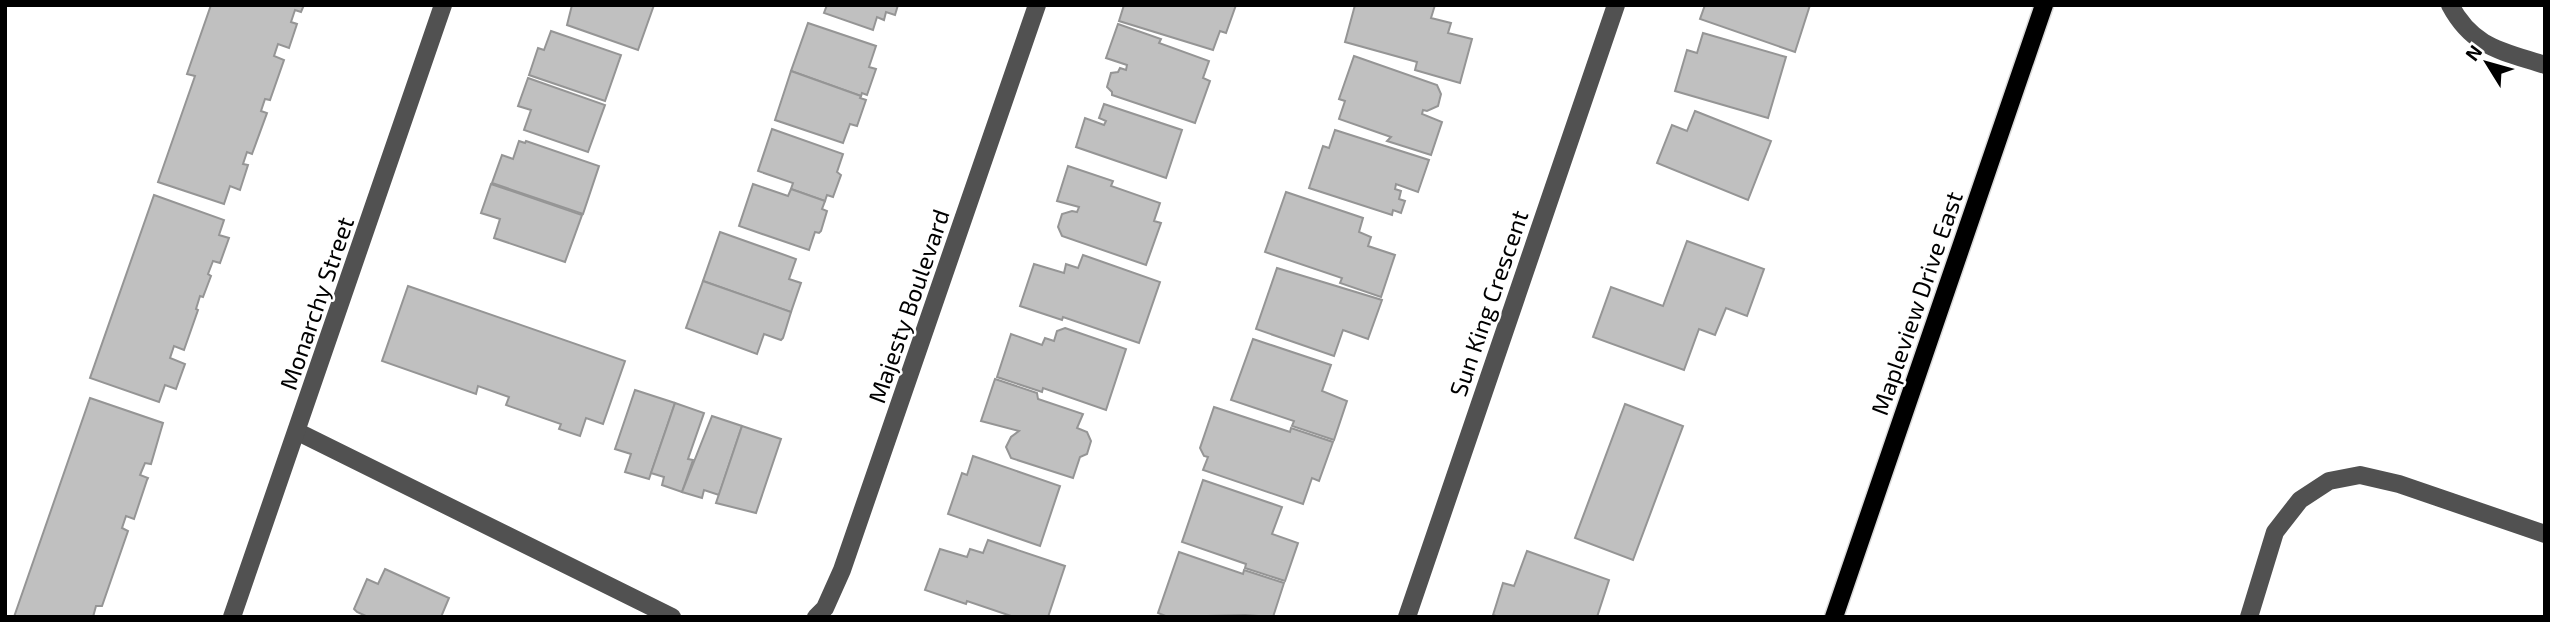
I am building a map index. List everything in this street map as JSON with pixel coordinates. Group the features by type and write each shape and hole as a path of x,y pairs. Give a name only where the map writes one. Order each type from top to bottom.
{"main road":[{"name":"Mapleview Drive East","path":"1834,617 2044,5"}],"street":[{"name":"Monarchy Street","path":"232,617 443,5"},
{"name":"Majesty Boulevard","path":"816,617 825,608 842,570 1037,5"},
{"name":"Sun King Crescent","path":"1408,617 1616,5"},
{"path":"2449,5 2476,40 2545,65"},
{"path":"298,432 672,617"},
{"path":"2249,617 2275,533 2300,500 2329,481 2360,475 2399,484 2545,534"}],"building":[{"path":"211,5 304,5 301,12 295,10 291,22 297,24 289,48 278,44 274,56 284,60 270,100 265,99 261,111 267,113 252,154 247,152 243,164 248,165 240,190 230,186 224,204 158,182 195,76 187,74"},
{"path":"572,5 654,5 638,50 567,25"},
{"path":"827,5 898,5 895,15 886,12 884,20 877,17 873,30 824,13"},
{"path":"1124,5 1236,5 1226,33 1220,31 1213,50 1119,21"},
{"path":"1355,5 1435,5 1431,18 1451,23 1448,33 1472,39 1460,83 1415,70 1417,62 1345,42"},
{"path":"1705,5 1810,5 1795,52 1700,19"},
{"path":"808,23 876,46 869,67 876,69 867,95 862,93 861,96 791,71"},
{"path":"1118,24 1161,39 1159,43 1209,61 1203,78 1210,81 1195,123 1112,95 1107,87 1111,73 1118,72 1120,68 1126,70 1127,65 1106,58"},
{"path":"551,31 621,55 605,101 529,75 538,48 544,50"},
{"path":"1703,33 1786,57 1768,118 1675,91 1687,50 1697,53"},
{"path":"1354,56 1437,85 1441,94 1438,106 1423,110 1422,114 1442,122 1431,155 1387,141 1391,137 1339,119 1345,101 1339,99"},
{"path":"791,71 866,100 857,126 850,124 843,143 775,120"},
{"path":"528,78 605,105 588,152 524,130 531,110 518,106"},
{"path":"1104,104 1182,130 1166,178 1076,147 1085,118 1104,125 1106,121 1099,118"},
{"path":"1695,111 1771,141 1748,200 1657,163 1672,125 1687,131"},
{"path":"772,129 843,154 837,172 841,175 833,197 827,195 825,201 791,189 793,183 758,171"},
{"path":"1335,130 1429,160 1418,192 1396,184 1395,189 1401,191 1399,199 1405,201 1401,213 1393,210 1392,215 1309,188 1323,146 1329,148"},
{"path":"519,141 599,166 583,214 492,183 502,155 513,159"},
{"path":"1068,166 1113,181 1111,186 1160,203 1154,221 1161,223 1146,265 1062,236 1058,227 1062,214 1077,212 1079,207 1057,201"},
{"path":"491,184 582,215 565,262 494,238 500,219 481,213"},
{"path":"753,184 788,196 791,189 825,201 822,209 827,211 821,231 815,232 809,250 739,226"},
{"path":"1286,192 1363,218 1359,232 1371,237 1368,246 1395,255 1381,297 1340,283 1342,278 1265,252"},
{"path":"154,195 224,220 219,235 229,238 220,263 213,261 208,274 211,276 203,297 200,296 184,350 174,346 170,358 185,364 176,389 165,385 159,402 90,378"},
{"path":"720,232 796,259 789,279 801,283 791,312 703,281"},
{"path":"1687,241 1764,269 1747,316 1726,308 1715,335 1699,329 1684,370 1593,337 1611,287 1663,306"},
{"path":"1083,255 1160,282 1139,343 1063,317 1062,320 1020,306 1034,264 1064,273 1066,264 1078,268"},
{"path":"1277,268 1382,300 1368,339 1343,330 1334,356 1256,329"},
{"path":"703,281 791,312 783,338 781,340 764,334 757,354 686,328"},
{"path":"408,286 625,361 603,424 586,418 580,436 559,429 561,424 506,405 509,397 478,386 476,394 382,361"},
{"path":"1065,328 1126,349 1106,410 1043,388 1042,392 997,377 1011,334 1042,345 1045,338 1054,341 1057,331"},
{"path":"1253,339 1331,365 1322,391 1347,401 1334,440 1292,426 1294,421 1231,400"},
{"path":"995,379 1037,393 1038,399 1083,414 1077,428 1087,432 1091,441 1087,454 1080,457 1073,478 1011,458 1006,447 1011,437 1019,431 981,421"},
{"path":"635,390 675,403 649,479 625,472 631,454 615,449"},
{"path":"90,398 163,423 151,464 145,463 140,475 148,478 134,519 126,516 122,528 128,531 102,606 96,606 93,617 14,617"},
{"path":"675,403 704,413 688,459 693,460 682,492 662,485 664,477 651,473"},
{"path":"1625,404 1683,426 1633,560 1575,538"},
{"path":"1214,407 1290,432 1291,428 1333,442 1319,481 1312,478 1303,504 1203,470 1208,457 1204,456 1200,448"},
{"path":"712,416 742,426 719,495 704,490 702,498 682,492"},
{"path":"742,426 781,439 756,513 716,503"},
{"path":"973,456 1060,486 1040,546 948,514 962,473 967,475"},
{"path":"1203,480 1282,507 1272,534 1298,543 1285,581 1182,542"},
{"path":"988,540 1065,566 1048,617 1014,617 925,590 940,549 967,557 970,549 983,553"},
{"path":"1527,551 1609,580 1597,617 1493,615 1503,583 1514,586"},
{"path":"1179,552 1243,574 1244,570 1284,583 1273,617 1168,617 1158,613"},
{"path":"385,569 449,598 441,617 368,617 357,612 354,609 367,579 378,584"}]}
